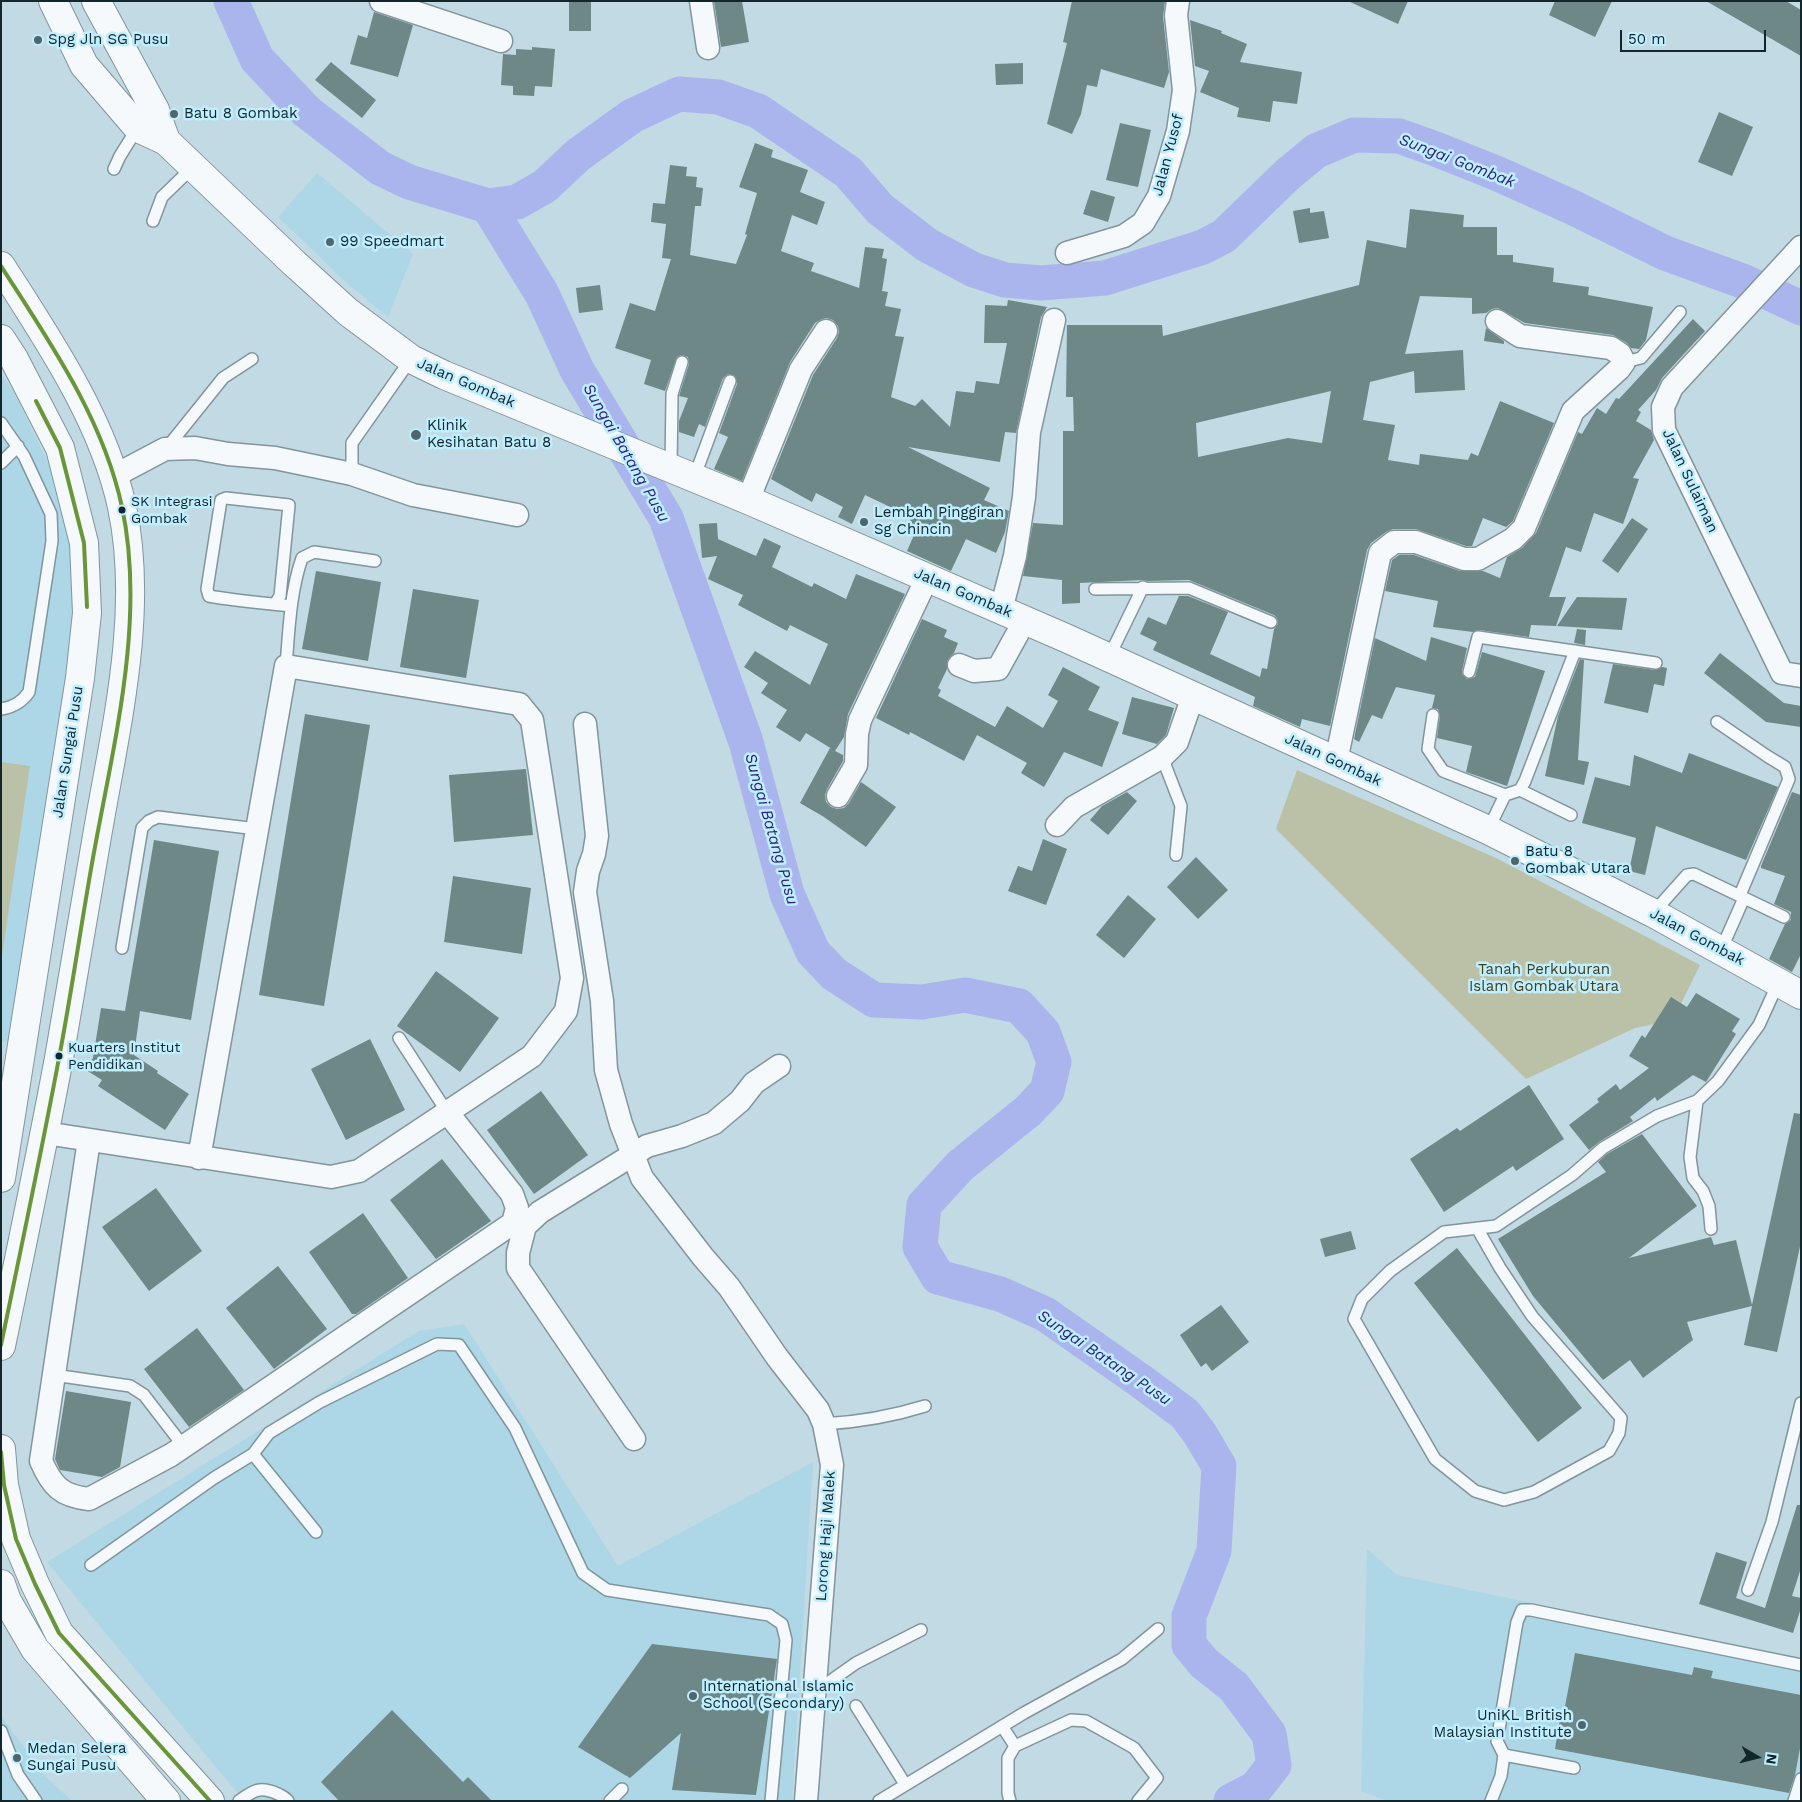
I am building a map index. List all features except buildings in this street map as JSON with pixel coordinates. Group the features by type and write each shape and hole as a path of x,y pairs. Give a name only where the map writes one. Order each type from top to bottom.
{"main road":[{"name":"Jalan Gombak","path":"53,1 84,65 146,119 166,141 294,264 348,312 411,359 444,375 748,500 1109,657 1488,830 1652,913 1790,988"},
{"path":"96,1 146,119"},
{"path":"1,266 48,338 96,428 114,476 127,537 131,608 122,684 59,1057 1,1346"},
{"name":"Jalan Sungai Pusu","path":"1,339 14,359 60,448 84,543 87,613 80,678 4,1142 1,1178"},
{"path":"1,1449 4,1485 16,1539 59,1633 210,1801"},
{"path":"1,1584 7,1601 35,1649 166,1801"}],"street":[{"path":"381,1 501,41"},
{"path":"701,1 708,48"},
{"name":"Jalan Yusof","path":"1067,253 1124,236 1143,222 1160,196 1178,131 1184,90 1176,15 1178,1"},
{"name":"Jalan Sulaiman","path":"1801,247 1672,387 1663,407 1664,430 1782,673 1801,676"},
{"path":"960,665 974,671 998,669 1013,615 1015,556 1024,497 1029,432 1054,320"},
{"path":"1336,761 1380,553 1394,542 1416,542 1464,559 1478,560 1513,539 1524,528 1573,411 1619,369 1624,362 1620,354 1611,348 1520,336 1497,321"},
{"path":"748,500 801,369 826,331"},
{"path":"114,476 165,449 195,448 228,454 275,458 352,474 413,495 517,515"},
{"path":"838,796 856,765 857,734 860,720 927,578"},
{"path":"44,1133 199,1158 331,1177 359,1171 532,1056 566,1012 572,978 532,720 519,704 286,666 199,1158"},
{"path":"1057,825 1074,807 1162,757 1177,742 1193,696"},
{"name":"Lorong Haji Malek","path":"585,724 597,836 585,892 602,1001 606,1070 621,1124 634,1153 642,1178 703,1257 729,1287 777,1357 818,1410 824,1424 832,1465 806,1801"},
{"path":"634,1439 518,1268 518,1253 525,1226 540,1212 646,1146 682,1136 714,1123 740,1101 754,1083 778,1066"},
{"path":"88,1140 41,1461 48,1478 60,1491 76,1498 88,1500 184,1447 513,1223 518,1208 512,1194 447,1112"}],"lane":[{"path":"114,169 120,156 146,119"},
{"path":"153,221 162,198 193,167"},
{"path":"1624,362 1641,358 1680,312"},
{"path":"165,449 223,378 252,359"},
{"path":"352,474 352,443 411,359"},
{"path":"674,470 672,394 682,362"},
{"path":"674,470 730,381"},
{"path":"1,423 24,456 51,514 52,541 30,692 23,701 9,708 1,708"},
{"path":"1,463 18,446"},
{"path":"275,604 280,596 289,505 226,498 221,500 207,589 209,596 291,606"},
{"path":"286,666 295,578 302,558 314,552 375,561"},
{"path":"1109,657 1143,588"},
{"path":"1095,589 1189,588 1271,622"},
{"path":"1469,672 1478,637 1656,662"},
{"path":"1520,790 1534,761 1574,651"},
{"path":"1433,715 1428,749 1443,771 1505,795 1520,790 1571,815"},
{"path":"1717,722 1785,767 1789,779 1721,950"},
{"path":"1162,757 1181,806 1176,855"},
{"path":"1488,830 1505,795"},
{"path":"122,948 142,828 149,821 158,817 257,829"},
{"path":"1652,913 1687,875 1694,874 1784,917"},
{"path":"1477,1228 1500,1268 1532,1316 1621,1418 1619,1433 1609,1451 1534,1492 1504,1500 1475,1491 1435,1459 1354,1319 1362,1299 1390,1271 1444,1232 1477,1228 1496,1226 1572,1175 1602,1148 1657,1116 1697,1102 1718,1081 1758,1025 1790,988"},
{"path":"399,1038 447,1112"},
{"path":"1697,1102 1690,1157 1693,1178 1703,1191 1709,1206 1710,1229"},
{"path":"91,1565 214,1478 253,1454 270,1433 320,1402 437,1344 459,1345 515,1428 583,1573 607,1590 769,1615 782,1624 786,1640 772,1801"},
{"path":"54,1375 130,1386 144,1395 184,1447"},
{"path":"1748,1590 1772,1522 1801,1403"},
{"path":"824,1424 891,1415 925,1406"},
{"path":"253,1454 316,1532"},
{"path":"1491,1801 1501,1776 1504,1755 1497,1741 1517,1622 1522,1610 1541,1612 1801,1665"},
{"path":"879,1801 1002,1726 1122,1659 1158,1629"},
{"path":"814,1692 856,1663 921,1630"},
{"path":"856,1706 905,1784"},
{"path":"1010,1801 1008,1793 1008,1758 1015,1746 1071,1720 1086,1721 1134,1748 1157,1778 1138,1801"},
{"path":"1002,1726 1015,1746"},
{"path":"1,1731 18,1775 36,1801"},
{"path":"1504,1755 1574,1768"},
{"path":"1794,1801 1801,1779"},
{"path":"239,1801 250,1792 266,1789 285,1797 288,1801"},
{"path":"610,1801 622,1789"}],"shaded area":[{"path":"317,173 413,254 388,317 349,285 278,217"},
{"path":"1,374 15,394 70,509 79,642 11,1043 1,1041"},
{"path":"464,1324 618,1566 813,1462 792,1801 246,1801 229,1783 47,1562 419,1331"},
{"name":"UniKL British Malaysian Institute","path":"1367,1549 1397,1575 1801,1659 1801,1801 1387,1801 1361,1791"},
{"name":"Medan Selera Sungai Pusu","path":"1,1716 45,1776 72,1801 1,1801"}],"green space":[{"path":"1,762 30,766 1,963"},
{"name":"Tanah Perkuburan Islam Gombak Utara","path":"1297,770 1498,859 1700,965 1673,1020 1635,1028 1526,1079 1276,829"}],"waterway":[{"name":"Sungai Gombak","path":"231,1 257,59 306,111 380,168 409,182 488,206 517,202 545,186 578,155 632,116 679,94 718,97 758,111 848,172 880,209 927,245 974,270 1005,280 1041,283 1105,278 1203,247 1224,236 1287,175 1316,151 1354,135 1399,136 1496,173 1574,208 1665,253 1745,282 1801,308"},
{"name":"Sungai Batang Pusu","path":"488,206 542,294 577,370 666,518 746,742 787,894 813,952 834,974 874,1000 922,1002 965,995 1019,1006 1043,1032 1054,1062 1047,1091 1028,1111 960,1166 924,1205 920,1247 938,1277 1000,1294 1045,1314 1142,1382 1185,1414 1200,1434 1219,1466 1214,1551 1189,1616 1189,1645 1204,1663 1234,1687 1269,1734 1274,1765 1256,1788 1231,1801"}],"transit line":[{"path":"1,266 72,381 102,442 122,507 129,551 131,597 123,688 68,1011 1,1345"},
{"path":"36,401 60,448 84,543 87,607"},
{"path":"1,1452 4,1485 16,1539 59,1633 210,1801"}],"place":[{"name":"Spg Jln SG Pusu","path":"38,40"},
{"name":"Batu 8 Gombak","path":"174,114"},
{"name":"99 Speedmart","path":"330,242"},
{"name":"Klinik Kesihatan Batu 8","path":"416,435"},
{"name":"SK Integrasi Gombak","path":"122,510"},
{"name":"Lembah Pinggiran Sg Chincin","path":"864,522"},
{"name":"Batu 8 Gombak Utara","path":"1515,861"},
{"name":"Kuarters Institut Pendidikan","path":"59,1056"},
{"name":"International Islamic School (Secondary)","path":"693,1696"},
{"name":"UniKL British Malaysian Institute","path":"1582,1725"},
{"name":"Medan Selera Sungai Pusu","path":"17,1758"}]}
